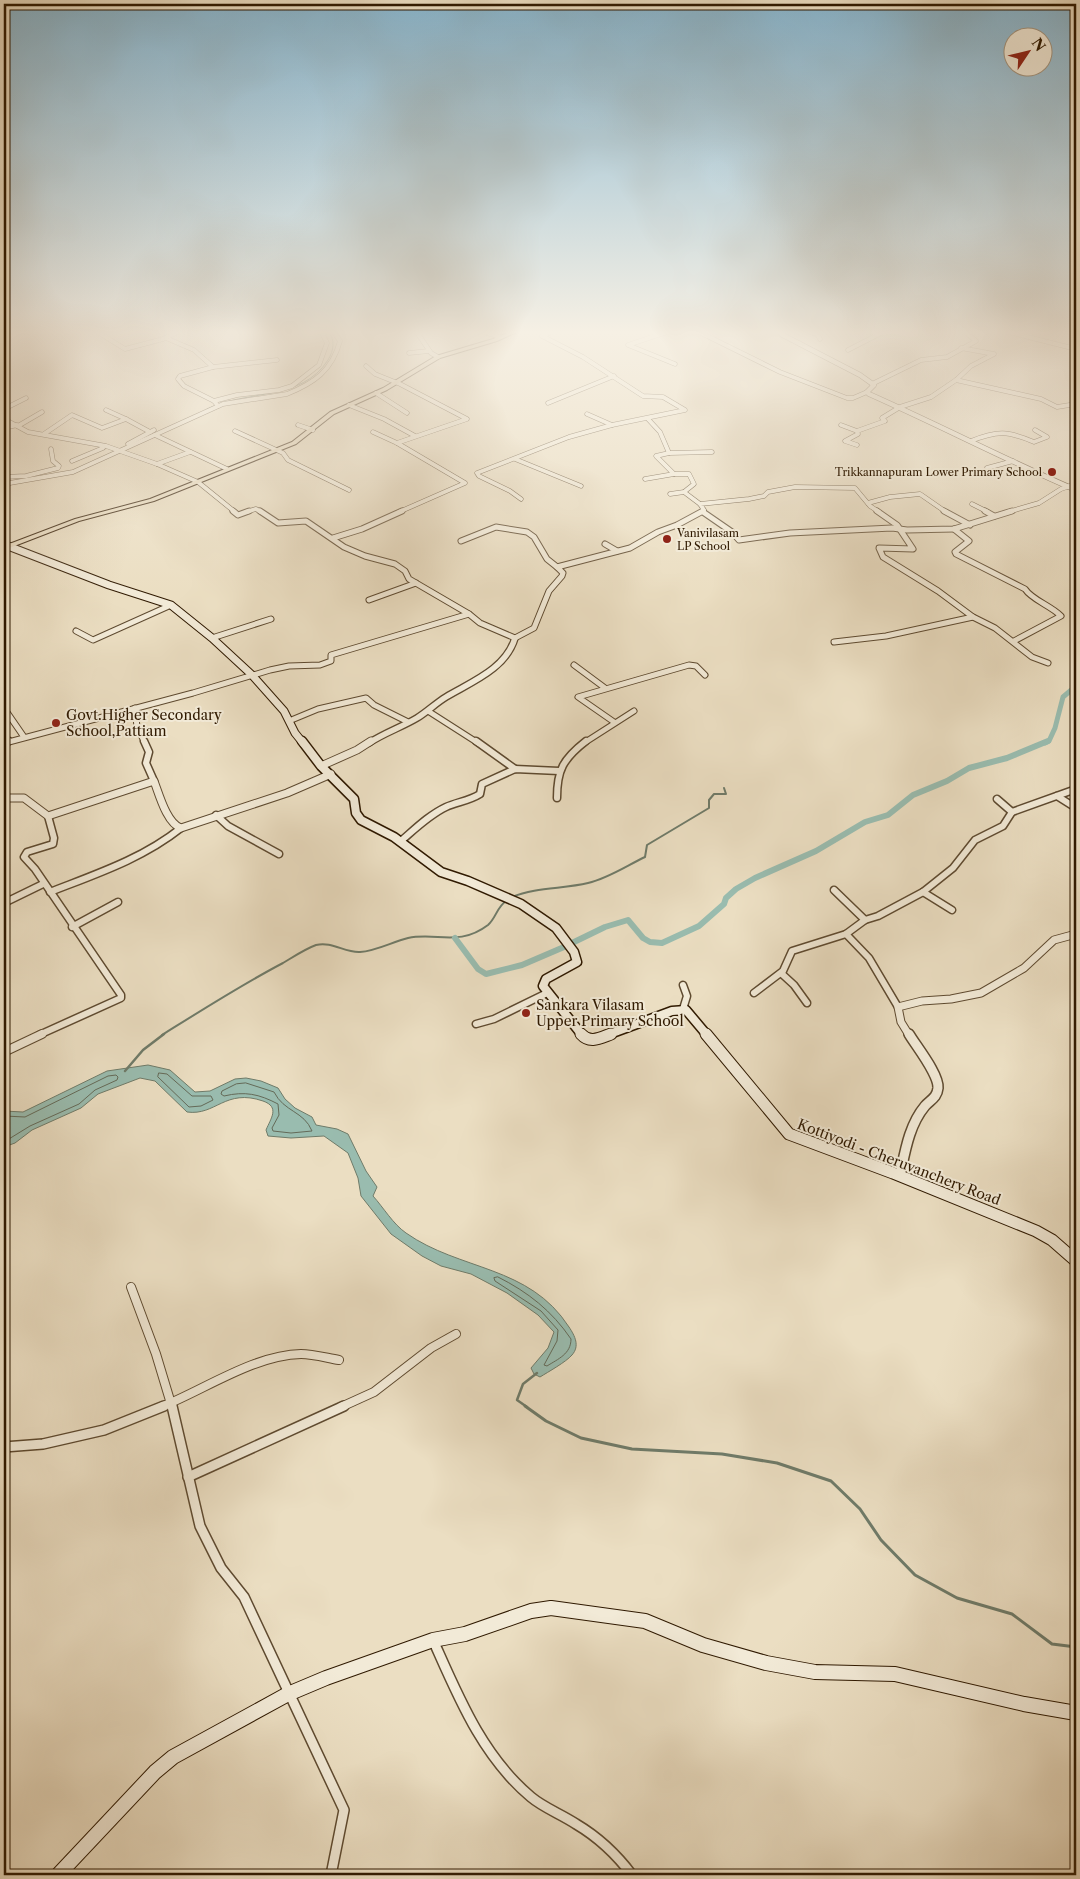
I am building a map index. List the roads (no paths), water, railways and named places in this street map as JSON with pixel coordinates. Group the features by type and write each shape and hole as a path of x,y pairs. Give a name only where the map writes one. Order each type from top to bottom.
{"main road":[{"path":"6,546 78,520 144,502 198,482 300,440 324,419"},
{"path":"6,546 110,585 154,597 171,605 212,638 252,676 284,711 295,733 321,766 332,774 354,799 356,813 360,820 401,841 441,872 468,881 509,899 556,928 578,958 574,964 543,982 543,986 588,1040 595,1040 683,1008"},
{"name":"Kottiyodi - Cheruvanchery Road","path":"683,1008 789,1134 900,1175 1036,1231 1052,1240 1076,1261"},
{"path":"58,1875 155,1772 174,1757 288,1694 326,1678 433,1640 465,1634 531,1611 550,1608 644,1621 703,1645 766,1663 815,1672 895,1674 1024,1704 1076,1713"}],"street":[{"path":"5,419 28,432 106,446 157,464 198,482 238,514 256,509 278,523 306,521 344,547 365,556 395,564 416,583 469,614 480,623 515,638"},
{"path":"4,428 17,426 30,419"},
{"path":"44,434 67,419"},
{"path":"4,484 73,472 120,450 152,431 126,419 102,428 81,419"},
{"path":"4,478 40,477 71,470 155,435 187,419"},
{"path":"383,419 415,436"},
{"path":"397,443 466,419"},
{"path":"598,419 612,425"},
{"path":"521,499 510,491 479,476 477,473 569,437 612,425 648,419 660,432 670,453"},
{"path":"842,425 857,431 885,421 883,419"},
{"path":"925,419 1031,471 1076,490"},
{"path":"298,425 313,430"},
{"path":"971,441 988,434 1012,433 1030,441 1037,441 1047,437 1035,430"},
{"path":"235,431 276,449 283,453 288,460 349,490"},
{"path":"857,431 858,434 845,441 857,445"},
{"path":"333,538 370,526 466,483 397,443 373,432"},
{"path":"155,435 226,470"},
{"path":"72,460 106,446"},
{"path":"4,478 26,476 58,468 59,466 53,461 51,449"},
{"path":"157,464 190,452"},
{"path":"674,474 656,456 670,453 712,452"},
{"path":"515,459 581,486"},
{"path":"986,468 1012,461"},
{"path":"645,479 674,474 689,474 694,484 684,492 670,494"},
{"path":"684,492 700,504 704,510 703,512 732,532 739,540 790,533 954,529 1039,503 1068,486 1076,484"},
{"path":"700,504 749,499 764,496 768,492 795,487 855,488 868,503 892,520 913,549 879,548 883,557 938,591 973,617 995,628 1032,657 1048,664"},
{"path":"868,503 920,494 948,514 970,524"},
{"path":"972,504 994,516"},
{"path":"557,567 630,548 658,532 703,512"},
{"path":"321,766 357,750 386,732 428,711 444,698 488,673 501,661 513,645 515,638 534,628 549,591 564,572 547,559 534,538 527,532 496,527 461,541"},
{"path":"954,529 969,541 955,552 956,554 1026,589 1028,595 1052,607 1061,616 1014,641"},
{"path":"605,544 617,551"},
{"path":"370,600 416,583"},
{"path":"76,631 93,640 171,605"},
{"path":"4,743 282,667 326,664 331,661 331,655 469,614"},
{"path":"834,642 895,634 973,617"},
{"path":"212,638 271,619"},
{"path":"574,665 605,688"},
{"path":"614,722 578,697 689,665 696,666 705,674"},
{"path":"289,721 318,709 366,698 374,705 408,722"},
{"path":"4,708 24,738"},
{"path":"135,708 137,727 149,752 146,763 167,814 177,827 181,828"},
{"path":"428,711 515,769"},
{"path":"556,798 559,771 570,755 614,722 634,711"},
{"path":"401,841 435,812 447,806 469,801 480,794 482,784 515,769 559,771"},
{"path":"50,892 120,864 181,828 287,793 332,774"},
{"path":"48,816 154,781"},
{"path":"754,993 782,974 791,959 792,951 846,934 865,920 878,916 923,892 953,868 975,840 1003,826 1012,812 1076,789"},
{"path":"1057,796 1076,808"},
{"path":"4,798 24,798 48,816 54,838 52,844 27,852 24,857 121,995 121,998 4,1052"},
{"path":"997,799 1012,812"},
{"path":"216,815 228,826 280,854"},
{"path":"4,903 43,884"},
{"path":"834,890 865,920"},
{"path":"923,892 952,910"},
{"path":"72,926 118,902"},
{"path":"846,934 869,958 898,1007 901,1022 936,1078 938,1087 936,1096 924,1107 908,1138 900,1175"},
{"path":"898,1007 922,1001 951,999 981,993 1024,968 1054,940 1076,934"},
{"path":"782,974 794,985 807,1003"},
{"path":"683,986 687,996 683,1008"},
{"path":"476,1024 494,1019 547,993"},
{"path":"131,1287 156,1354 200,1526 221,1568 244,1597 344,1810 331,1875"},
{"path":"188,1477 292,1427 374,1392 431,1348 456,1334"},
{"path":"4,1447 43,1444 104,1430 170,1403 233,1373 280,1357 302,1354 339,1360"},
{"path":"433,1640 458,1694 492,1757 509,1777 532,1798 583,1828 622,1861 632,1875"}],"water":[{"path":"148,1065 170,1070 195,1092 210,1091 235,1079 246,1078 261,1081 278,1088 285,1099 295,1108 312,1117 316,1125 337,1129 348,1134 366,1171 377,1187 373,1196 397,1225 406,1233 427,1245 514,1280 534,1291 553,1307 569,1327 576,1341 576,1348 572,1355 566,1361 540,1377 534,1374 531,1368 548,1348 554,1332 538,1315 507,1293 471,1274 441,1266 422,1256 391,1234 361,1196 358,1178 348,1153 324,1136 291,1138 268,1136 266,1130 273,1110 268,1103 263,1101 239,1098 206,1110 187,1112 155,1081 140,1078 98,1094 81,1108 32,1130 15,1143 4,1147 4,1111 23,1112 107,1071"}],"waterway":[{"path":"1045,743 1049,741 1055,728 1063,697 1076,686"},
{"path":"572,943 605,927 628,920 643,938 650,942 662,943 699,926 724,904 726,898 736,889 755,878 816,851 865,822 888,815 913,795 947,781 969,768 1007,758 1048,741"},
{"path":"512,897 530,891 588,883 617,872 645,857 647,845 709,808 709,800 714,794 726,794 724,788"},
{"path":"162,1035 237,989 316,945 322,944 360,952 408,938 448,938 467,935 477,932 488,925 506,901"},
{"path":"455,938 478,969 486,974 522,965 564,947"},
{"path":"125,1071 143,1050 164,1034"},
{"path":"527,1407 517,1400 523,1384 537,1373"},
{"path":"525,1406 546,1421 581,1438 632,1449 722,1454 777,1463 831,1481 860,1509 881,1540 915,1575 957,1598 1012,1614 1052,1644 1076,1647"}],"place":[{"name":"Trikkannapuram Lower Primary School","path":"1052,472"},
{"name":"Vanivilasam LP School","path":"667,539"},
{"name":"Govt.Higher Secondary School,Pattiam","path":"56,723"},
{"name":"Sankara Vilasam Upper Primary School","path":"526,1013"}]}
